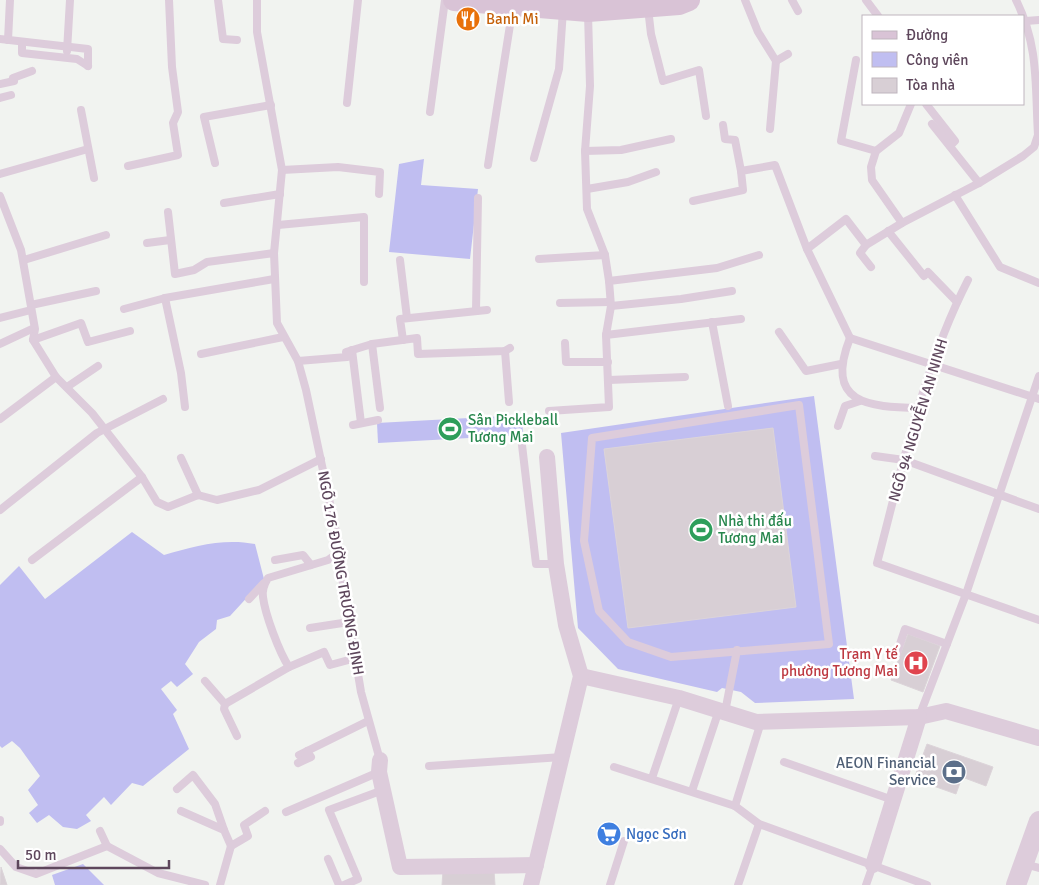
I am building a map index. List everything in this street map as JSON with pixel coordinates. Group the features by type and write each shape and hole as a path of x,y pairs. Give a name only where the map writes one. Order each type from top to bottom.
{"main road":[{"path":"454,0 563,8 588,5 648,6 679,4 689,0"}],"street":[{"path":"531,885 563,758 581,676 566,626 556,564 547,456"},
{"path":"581,676 679,698 761,722 918,717 946,711 1039,738"},
{"path":"873,865 918,717"},
{"name":"NGÕ 176 ĐƯỜNG TRƯƠNG ĐỊNH","path":"379,766 400,867 536,865"},
{"path":"1016,885 1031,866 1039,821"}],"lane":[{"path":"10,0 4,40 88,49 88,66 78,59 22,53 22,42"},
{"path":"67,58 70,0"},
{"path":"128,166 178,155 173,123 178,112 172,67 170,0"},
{"path":"218,0 223,39 238,40"},
{"name":"NGÕ 176 ĐƯỜNG TRƯƠNG ĐỊNH","path":"257,0 256,32 282,170 274,253 278,323 283,337 298,361 339,546 338,554 349,622 368,721 379,766"},
{"path":"347,103 358,0"},
{"path":"430,112 445,0"},
{"path":"745,0 758,32 776,62 770,128"},
{"path":"792,0 798,11"},
{"path":"866,0 877,15"},
{"path":"1016,0 1022,15"},
{"path":"488,165 513,4"},
{"path":"549,411 609,407 606,335 610,304 610,281 605,255 587,209 585,151 590,86 588,5"},
{"path":"648,6 651,34 663,81 699,70 706,116"},
{"path":"534,158 559,69 563,8"},
{"path":"871,267 860,253 866,245 902,223 979,183 1034,147 1038,135 1036,56 1026,25 1039,20"},
{"path":"776,62 788,54"},
{"path":"856,60 841,141 876,152"},
{"path":"0,84 14,81 13,78 32,71"},
{"path":"0,98 11,95"},
{"path":"215,163 204,117 271,105"},
{"path":"902,223 872,180 870,167 876,152 899,133 911,105"},
{"path":"927,105 955,141 950,146"},
{"path":"81,110 94,178"},
{"path":"932,124 979,183"},
{"path":"693,201 743,190 735,140 725,139 723,125"},
{"path":"585,151 621,150 671,140"},
{"path":"0,174 88,149"},
{"path":"741,171 775,165 807,249 850,338 841,364 847,388 860,401 884,407 920,408"},
{"path":"282,170 338,167 380,172 379,194"},
{"path":"587,189 628,182 656,172"},
{"path":"224,203 280,194"},
{"path":"955,195 1000,267 1039,283"},
{"path":"0,196 3,215 24,260 34,328 33,340 56,377 103,428 142,477 157,502 168,507 198,495 217,500 258,490 320,459"},
{"path":"476,311 478,198"},
{"path":"168,212 175,274 194,270 207,262 274,253"},
{"path":"278,225 364,218 364,282"},
{"path":"807,249 846,220 866,245"},
{"path":"888,231 924,276 928,272 957,302"},
{"path":"24,260 106,235"},
{"path":"147,243 170,240"},
{"path":"539,259 605,255"},
{"path":"610,281 717,268 759,255"},
{"path":"400,260 407,318"},
{"path":"124,309 165,298 274,279"},
{"name":"NGÕ 94 NGUYỄN AN NINH","path":"966,594 877,563 904,460 933,365 957,302 968,280"},
{"path":"0,318 31,307 96,291"},
{"path":"560,303 610,304 682,299 732,291"},
{"path":"165,298 181,373 185,407"},
{"path":"403,340 400,318 487,310"},
{"path":"606,335 741,319"},
{"path":"712,322 728,406"},
{"path":"33,340 81,323 88,342 130,331"},
{"path":"0,344 34,328"},
{"path":"779,332 806,371 841,364"},
{"path":"201,354 283,337"},
{"path":"298,361 347,357 346,352 372,344 418,338 418,354 507,350 509,402"},
{"path":"850,338 1036,398"},
{"path":"565,343 566,362 608,362"},
{"path":"372,344 380,408"},
{"path":"352,350 357,424 378,420"},
{"path":"67,387 98,366"},
{"path":"918,717 966,594 1000,494 1036,398 1039,376"},
{"path":"0,418 56,377"},
{"path":"609,380 685,377"},
{"path":"0,510 103,428 163,399"},
{"path":"838,426 845,406 860,401"},
{"path":"799,405 829,644 737,650 671,657 628,642 600,611 584,541 592,438 799,405"},
{"path":"522,445 536,564 556,564"},
{"path":"875,456 904,460 1039,509"},
{"path":"180,458 198,495"},
{"path":"32,560 142,477"},
{"path":"250,599 268,578 328,560 338,554"},
{"path":"275,560 303,555 311,565"},
{"path":"265,582 262,595 282,655 289,667"},
{"path":"966,594 1039,620"},
{"path":"310,628 349,622"},
{"path":"896,656 905,629 947,644"},
{"path":"692,791 722,711 737,650"},
{"path":"225,704 289,667 324,652 330,665 356,658"},
{"path":"205,681 225,704 224,709 237,736"},
{"path":"652,778 679,698"},
{"path":"299,759 307,751 368,721"},
{"path":"735,806 761,722"},
{"path":"429,766 563,758"},
{"path":"784,762 893,800"},
{"path":"286,812 379,766"},
{"path":"614,767 735,806 759,824 927,885"},
{"path":"177,789 193,775 215,804 231,846 220,885"},
{"path":"344,885 358,879 329,810 383,790"},
{"path":"181,811 224,830"},
{"path":"231,846 248,836 244,825 265,811"},
{"path":"738,885 759,824"},
{"path":"100,831 107,846 158,873 205,885"},
{"path":"610,885 624,841"},
{"path":"0,849 16,867 36,874 107,846"},
{"path":"328,859 339,885"},
{"path":"866,885 873,865"}],"green space":[{"path":"424,159 421,185 478,189 470,259 389,252 399,164"},
{"name":"Nhà thi đấu Tương Mai","path":"814,396 854,699 755,703 741,692 722,688 717,692 618,669 578,628 561,433"},
{"name":"Sân Pickleball Tương Mai","path":"522,415 523,435 378,443 377,423"},
{"path":"132,532 164,555 220,542 255,544 264,579 230,616 217,620 216,629 199,642 185,664 193,674 177,687 171,681 161,689 177,710 173,714 189,749 143,786 132,783 111,805 104,797 86,815 91,821 77,829 63,827 49,815 37,823 29,813 38,805 28,790 40,776 20,748 12,741 2,748 0,746 0,585 19,566 45,599"},
{"path":"83,864 104,885 55,885 52,875"}],"building":[{"path":"773,428 796,607 628,628 604,449"},
{"name":"Trạm Y tế phường Tương Mai","path":"908,634 940,646 923,692 891,680"},
{"name":"AEON Financial Service","path":"927,744 993,767 986,786 962,777 956,794 914,779"},
{"path":"1,867 7,885 0,885"},
{"path":"443,870 494,870 495,885 442,885"}],"place":[{"name":"Banh Mi","path":"468,19"},
{"name":"Sân Pickleball Tương Mai","path":"450,429"},
{"name":"Nhà thi đấu Tương Mai","path":"701,530"},
{"name":"Trạm Y tế phường Tương Mai","path":"916,663"},
{"name":"AEON Financial Service","path":"954,772"},
{"name":"Ngọc Sơn","path":"609,834"}]}
